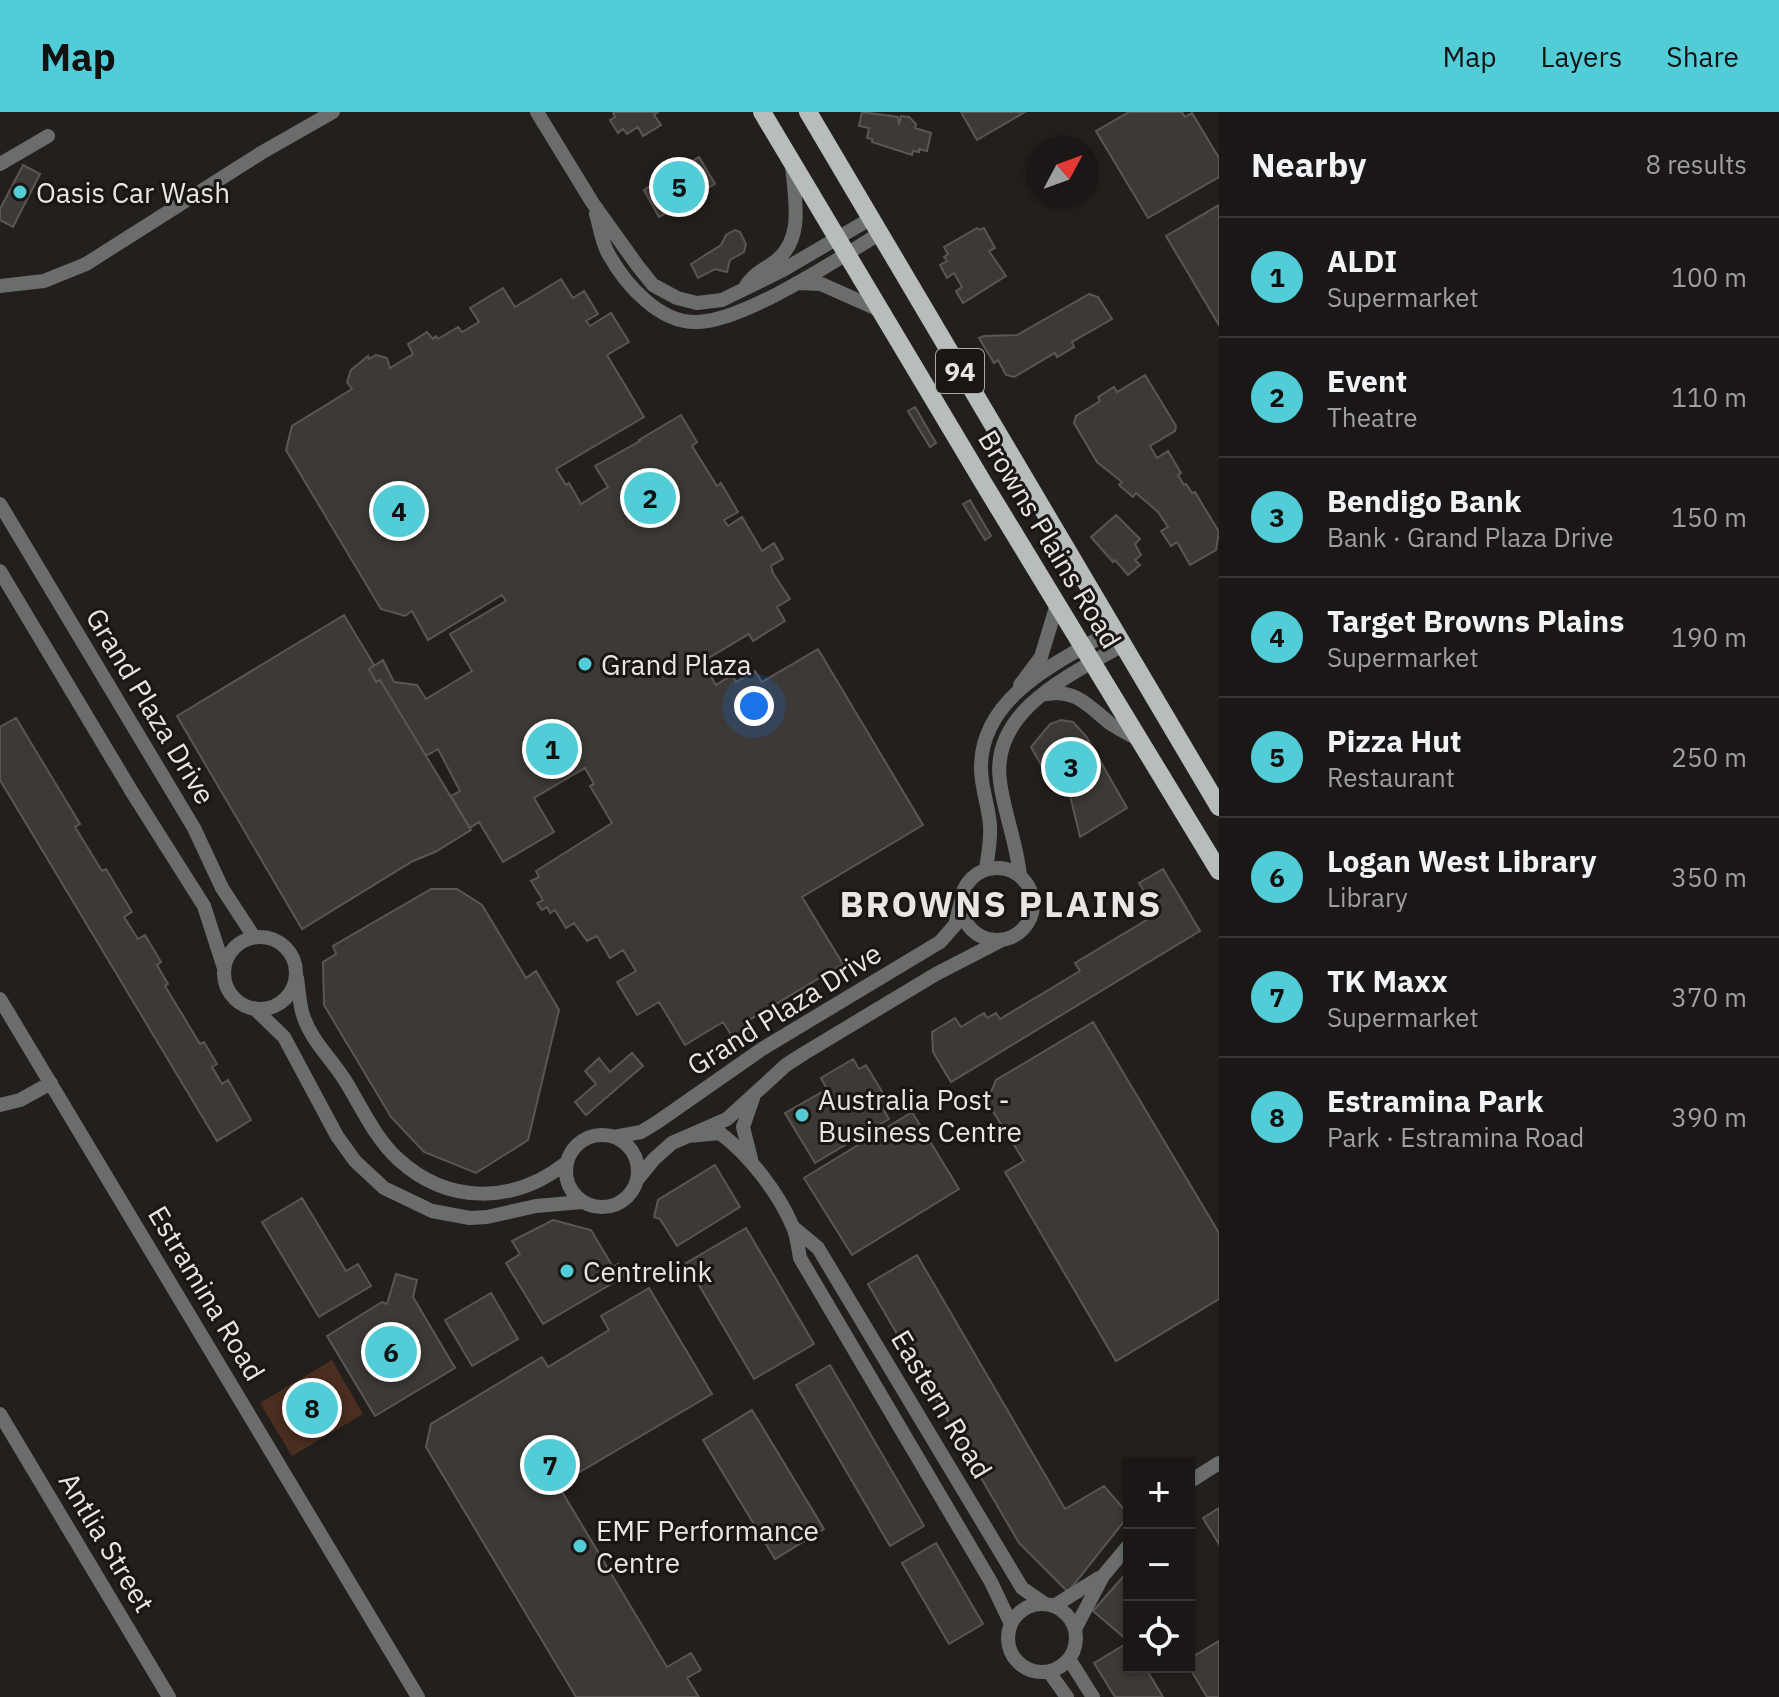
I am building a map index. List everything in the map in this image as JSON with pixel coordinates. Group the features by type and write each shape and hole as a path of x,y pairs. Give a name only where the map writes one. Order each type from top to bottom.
{"main road":[{"name":"Browns Plains Road","path":"762,112 1219,871"},
{"name":"Browns Plains Road","path":"808,112 1219,807"}],"street":[{"path":"0,285 44,281 86,264 261,153 333,112"},
{"path":"537,112 592,202 653,285 677,298 697,303 722,300 842,245 874,226"},
{"path":"0,164 48,136"},
{"path":"744,289 750,277 782,256 793,236 796,220 792,163"},
{"path":"592,202 607,253 635,292 662,313 696,323 728,316 795,284 842,245"},
{"path":"795,284 821,284 883,311"},
{"name":"Grand Plaza Drive","path":"0,504 194,828 222,888 254,937"},
{"path":"0,571 204,906 230,993 254,1008 284,1037 337,1136 355,1161 384,1188 406,1201 432,1211 470,1218 536,1206 582,1202"},
{"path":"986,869 990,827 981,767 982,754 998,712 1041,657 1057,604"},
{"path":"1016,692 1118,638"},
{"path":"1020,876 1004,868 986,869 966,884 961,912 972,930 991,940 1002,940 1020,932 1031,915 1032,894 1020,876 999,780 1001,746 1008,729 1020,713 1088,655"},
{"path":"1043,695 1072,694 1113,726 1140,741"},
{"name":"Grand Plaza Drive","path":"614,1137 641,1132 762,1049 940,942 955,925 961,901"},
{"path":"224,968 234,948 254,937 271,938 289,950 294,960 302,1013 320,1047 344,1078 379,1137 396,1158 419,1176 446,1188 468,1193 521,1189 566,1163 575,1146 594,1136 614,1137 631,1150 638,1169 637,1180 626,1198 617,1204 593,1207 582,1202 568,1185 566,1163"},
{"name":"Grand Plaza Drive","path":"637,1180 672,1143 727,1119 786,1065 936,974 1002,940"},
{"path":"254,1008 277,1006 293,989 297,978"},
{"name":"Estramina Road","path":"0,999 418,1697"},
{"path":"0,1105 20,1100 51,1083"},
{"name":"Eastern Road","path":"753,1096 743,1127 754,1167"},
{"name":"Eastern Road","path":"688,1136 720,1133 735,1145 754,1167 794,1228 818,1248 1022,1588 1050,1605"},
{"name":"Eastern Road","path":"794,1228 800,1258 991,1582 1011,1624"},
{"name":"Antlia Street","path":"0,1414 169,1697"},
{"path":"1195,1478 1219,1463"},
{"path":"1103,1576 1050,1605 1026,1608 1011,1624 1008,1643 1015,1660 1030,1670 1049,1672 1064,1665 1074,1650 1075,1629 1103,1576 1123,1552"},
{"path":"1050,1605 1070,1619 1075,1629"},
{"path":"1069,1659 1093,1697"},
{"path":"1049,1672 1067,1697"}],"shaded area":[{"path":"332,1360 363,1414 292,1456 260,1403"}],"building":[{"path":"613,112 658,112 654,115 661,125 643,136 638,127 627,134 623,129 618,133 610,120 615,117"},
{"path":"862,112 898,117 899,125 901,116 909,117 916,124 915,128 931,133 927,151 919,149 912,155 872,142 867,138 869,128 859,126"},
{"path":"961,112 1025,112 977,140"},
{"path":"1129,112 1182,112 1185,117 1192,113 1219,158 1219,177 1148,218 1096,131"},
{"path":"699,157 715,184 659,217 644,190 656,182 656,175 666,169 672,173"},
{"name":"Oasis Car Wash","path":"23,165 40,174 13,227 0,220 0,209"},
{"path":"1219,205 1219,325 1166,236"},
{"path":"977,228 984,228 995,248 989,251 1006,276 963,303 956,291 962,287 954,273 947,278 940,265 947,261 944,257 948,254 944,247"},
{"path":"735,230 740,232 746,244 744,252 730,260 727,272 715,269 698,278 691,264 721,245 726,235"},
{"name":"Grand Plaza","path":"561,279 573,298 584,291 598,314 586,321 590,326 611,313 629,342 607,355 644,417 556,469 566,485 569,483 581,504 608,487 595,466 681,415 697,442 692,446 717,486 721,483 738,512 724,520 728,526 742,517 762,551 774,543 783,559 771,566 773,573 790,599 777,607 785,621 753,641 749,634 702,662 716,685 732,675 736,682 755,671 762,682 818,649 923,825 802,897 843,964 749,1020 755,1029 735,1041 723,1022 685,1045 659,1002 637,1015 617,982 636,971 623,950 610,958 597,936 587,941 574,923 566,928 555,910 550,913 547,907 542,910 537,903 543,900 531,881 539,877 536,871 612,823 590,786 594,784 585,768 534,798 554,832 503,862 479,822 470,828 451,796 460,791 438,749 426,756 380,680 376,682 369,669 383,660 394,682 417,685 426,699 472,671 450,634 506,601 502,595 428,640 412,611 405,616 381,609 286,450 292,426 352,389 347,382 351,370 368,356 369,359 376,355 387,358 390,368 413,354 408,344 427,332 433,339 436,336 438,339 458,327 462,332 479,322 470,308 503,288 515,307"},
{"path":"1089,294 1098,297 1112,319 1072,342 1074,347 1057,357 1055,353 1014,377 1006,375 998,360 994,363 979,338 1017,335"},
{"path":"1145,375 1176,426 1175,431 1150,446 1157,458 1168,451 1184,485 1192,493 1195,492 1219,532 1216,550 1190,565 1177,542 1171,546 1161,531 1168,527 1158,512 1136,493 1133,497 1119,485 1122,482 1097,462 1074,423 1076,416 1100,401 1098,397 1114,387 1117,392"},
{"path":"915,407 936,443 930,447 908,411"},
{"path":"970,500 991,536 985,540 963,504"},
{"path":"1116,515 1140,539 1135,544 1141,555 1135,560 1140,565 1128,575 1091,537"},
{"path":"344,615 374,665 369,669 376,682 380,680 471,830 435,852 413,861 302,929 177,716"},
{"path":"16,718 80,824 75,827 132,912 124,917 138,939 145,935 161,962 157,965 168,984 165,986 200,1044 204,1042 217,1064 212,1067 222,1084 228,1080 251,1120 217,1141 0,780 0,727"},
{"path":"1061,720 1073,722 1086,736 1127,808 1080,837 1062,762 1044,770 1031,747 1050,724"},
{"path":"1163,869 1200,931 951,1082 933,1052 932,1032 955,1018 961,1027 984,1013 987,1018 996,1013 1000,1019 1080,971 1075,963 1158,913 1139,883"},
{"path":"431,889 457,889 482,905 526,978 536,971 559,1010 528,1140 476,1173 424,1152 391,1117 324,1005 323,962 336,954 333,946"},
{"path":"1093,1022 1219,1233 1219,1299 1116,1361 1005,1172 1024,1161 987,1102 996,1080"},
{"path":"632,1053 643,1066 586,1115 575,1102 596,1084 585,1071 599,1058 610,1072"},
{"path":"853,1059 859,1069 866,1065 890,1105 883,1109 889,1119 815,1163 785,1113 827,1089 821,1078"},
{"path":"912,1112 959,1189 852,1255 804,1178"},
{"path":"715,1165 740,1207 677,1246 660,1219 654,1217 658,1200"},
{"path":"302,1198 346,1271 358,1264 371,1286 319,1317 262,1222"},
{"name":"Centrelink","path":"553,1220 591,1230 613,1267 618,1264 625,1276 543,1324 506,1263 520,1254 512,1241"},
{"path":"746,1228 814,1344 754,1379 686,1263"},
{"path":"917,1255 1065,1509 1104,1486 1123,1508 1123,1523 1068,1592 1019,1543 868,1284"},
{"path":"396,1274 417,1280 413,1297 455,1368 375,1416 327,1336 382,1302 387,1304"},
{"path":"649,1288 712,1394 558,1485 667,1667 691,1653 701,1670 687,1678 699,1697 576,1697 426,1447 431,1424 542,1357 548,1367 609,1330 601,1316"},
{"path":"491,1293 518,1339 472,1366 445,1320"},
{"path":"830,1365 924,1526 890,1546 796,1385"},
{"path":"752,1410 824,1529 775,1559 703,1440"},
{"path":"1219,1508 1219,1544 1203,1518"},
{"path":"936,1543 983,1624 949,1644 902,1563"},
{"path":"1123,1577 1123,1637 1093,1611"},
{"path":"1219,1641 1219,1697 1207,1697 1193,1673 1195,1655"},
{"path":"1123,1646 1123,1673 1149,1673 1163,1697 1115,1697 1094,1663"}],"place":[{"name":"Pizza Hut","path":"679,187"},
{"name":"Oasis Car Wash","path":"20,192"},
{"name":"Event","path":"650,498"},
{"name":"Target Browns Plains","path":"399,511"},
{"name":"Grand Plaza","path":"585,664"},
{"name":"ALDI","path":"552,749"},
{"name":"Bendigo Bank","path":"1071,767"},
{"name":"Australia Post - Business Centre","path":"802,1115"},
{"name":"Centrelink","path":"567,1271"},
{"name":"Logan West Library","path":"391,1352"},
{"name":"Estramina Park","path":"312,1408"},
{"name":"TK Maxx","path":"550,1465"},
{"name":"EMF Performance Centre","path":"580,1546"}],"district":[{"name":"BROWNS PLAINS","path":"1001,903"}]}
